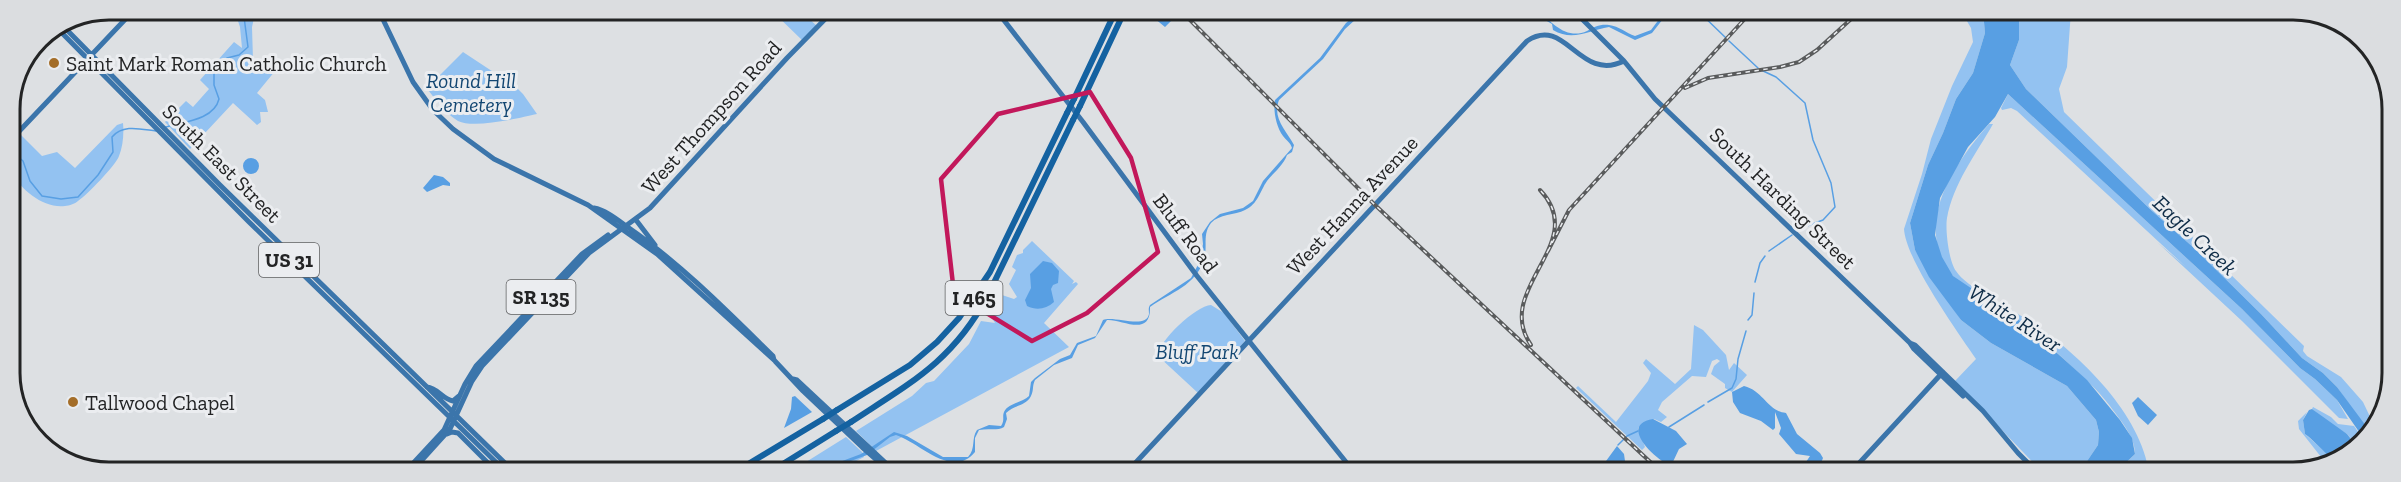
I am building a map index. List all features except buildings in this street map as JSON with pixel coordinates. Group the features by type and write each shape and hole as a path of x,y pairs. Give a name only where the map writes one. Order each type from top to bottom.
{"highway":[{"name":"I 465","path":"751,462 910,365 937,342 959,318 990,272 1111,20"},
{"name":"I 465","path":"786,462 919,378 962,337 987,297 1120,20"}],"main road":[{"path":"19,132 125,20"},
{"path":"383,20 413,82 429,105 450,126 494,159 600,209 624,227 669,264 774,360 803,391 880,462"},
{"name":"West Thompson Road","path":"624,227 650,208 824,20"},
{"name":"Bluff Road","path":"1004,20 1197,276 1346,462"},
{"name":"South Harding Street","path":"1583,20 1624,61 1655,99 1989,419 2028,462"},
{"name":"South East Street","path":"67,30 165,134 416,385 454,417 498,462"},
{"name":"South East Street","path":"61,33 90,57"},
{"name":"West Hanna Avenue","path":"1136,462 1527,41 1538,36 1551,36 1560,39 1597,65 1611,66 1624,61"},
{"name":"South East Street","path":"165,134 425,386 497,462"},
{"path":"636,220 657,249"},
{"path":"624,227 657,249 734,319 773,356 774,360"},
{"name":"SR 135","path":"454,417 460,395 476,366 582,254 597,241 624,227"},
{"name":"SR 135","path":"454,417 471,381 482,366 586,256 624,227"},
{"path":"1860,462 1941,373"},
{"path":"416,385 434,395"},
{"path":"425,386 434,389 451,401 460,395"},
{"path":"420,462 445,435 454,417"},
{"path":"414,462 454,417"},
{"path":"445,435 456,432 487,462"},
{"path":"493,459 500,462"}],"highlighted area":[{"path":"1090,92 1131,158 1158,252 1087,313 1032,341 954,293 941,179 998,114"}],"green space":[{"path":"238,20 254,20 253,60 263,70 274,58 280,65 257,93 265,100 268,112 260,112 261,122 257,125 233,103 190,149 165,122 186,101 193,107 209,89 200,80 234,42 242,48"},
{"path":"781,20 810,20 817,26 803,41"},
{"path":"1966,20 1984,20 1985,33 1973,73 1956,99 1928,165 1910,223 1915,250 1961,320 1991,343 2067,386 2096,420 2099,432 2098,445 2086,462 2032,462 1955,381 1976,359 1945,314 1913,258 1907,242 1904,229 1931,139 1973,42 1971,28"},
{"path":"2019,20 2070,20 2067,67 2059,89 2064,112 2304,346 2303,351 2307,356 2341,377 2363,402 2370,416 2366,423 2362,423 2337,387 2323,373 2302,358 2194,248 2152,211 2026,89 2010,65 2019,40"},
{"name":"Round Hill Cemetery","path":"463,52 516,87 537,114 475,124 458,121 450,115 428,90 430,85"},
{"path":"2008,94 2242,309 2300,368 2337,400 2348,419 2339,418 2242,321 2157,242 2186,267 2017,111 2011,108 2002,110"},
{"path":"123,123 122,144 117,160 82,198 74,203 67,206 49,204 34,197 19,183 19,137 21,135 42,156 57,152 75,168 117,125"},
{"path":"1989,124 1993,124 1966,170 1950,205 1947,230 1950,253 1956,271 1968,284 2043,330 2083,364 2119,405 2133,427 2146,462 2127,462 2135,454 2126,428 2090,384 2036,333 1975,295 1958,281 1941,256 1936,236 1937,215 1942,195 1951,176"},
{"path":"1032,241 1074,281 1072,284 1076,282 1078,284 1044,323 1069,347 876,451 856,431 912,396 926,383 934,381 969,344 981,321 995,323 990,315 1002,295 1014,299 1017,297 1009,284 1016,270 1012,267 1017,255 1023,253"},
{"name":"Bluff Park","path":"1211,305 1224,313 1245,341 1198,393 1158,356 1164,342 1179,325 1196,311"},
{"path":"1694,325 1703,330 1726,355 1729,370 1734,363 1747,375 1732,392 1711,374 1714,366 1720,361 1717,359 1712,361 1706,377 1692,376 1662,402 1658,410 1667,417 1661,422 1654,419 1638,428 1645,447 1642,450 1576,388 1578,386 1616,422 1648,381 1651,373 1643,363 1646,359 1675,384 1691,369"},
{"path":"2313,407 2331,417 2338,424 2354,426 2359,433 2352,440 2312,409"},
{"path":"2307,412 2303,420 2305,434 2329,455 2322,458 2299,429 2298,421"},
{"path":"846,437 862,452 864,457 854,462 806,462"}],"water":[{"path":"1156,20 1171,20 1165,27"},
{"path":"1355,20 1345,29 1323,59 1279,100 1277,113 1294,145 1292,152 1287,155 1281,166 1267,181 1253,204 1245,210 1218,218 1211,223 1206,236 1204,259 1195,276 1182,288 1150,307 1149,316 1146,322 1134,325 1107,320 1095,338 1078,345 1072,358 1054,365 1035,380 1029,399 1006,413 1007,419 1004,427 979,430 975,438 975,452 966,460 946,461 896,435 867,455 848,462 840,462 861,454 894,432 907,436 943,457 968,457 972,451 974,436 977,430 989,425 1001,426 1006,409 1029,396 1031,382 1060,359 1070,355 1077,343 1096,336 1103,320 1114,319 1136,322 1147,319 1150,305 1191,278 1200,261 1202,234 1210,222 1220,214 1243,208 1253,201 1263,181 1292,148 1279,128 1275,113 1275,100 1320,58 1346,23"},
{"path":"1545,20 1549,20 1567,32 1580,33 1606,25 1635,36 1651,30 1658,20 1662,20 1652,33 1635,40 1609,27 1581,34 1567,35 1553,30 1552,24"},
{"name":"White River","path":"1984,20 2019,20 2019,40 2010,65 2026,89 2152,211 2194,248 2302,358 2323,373 2337,387 2365,425 2359,432 2337,400 2300,368 2242,309 2008,94 1995,117 1968,147 1940,198 1935,235 1942,257 1953,276 2026,325 2087,380 2132,438 2135,454 2127,462 2086,462 2098,445 2099,432 2096,420 2067,386 1991,343 1961,320 1929,277 1915,250 1910,223 1928,165 1956,99 1973,73 1985,33"},
{"path":"251,158 257,160 259,166 257,172 251,174 245,172 243,166 245,160"},
{"path":"434,175 443,177 450,183 450,186 443,185 427,192 423,188"},
{"path":"1043,261 1052,263 1059,271 1058,283 1051,289 1054,302 1045,308 1038,309 1027,306 1025,300 1031,288 1030,274"},
{"path":"1744,386 1756,392 1774,409 1786,413 1797,434 1820,453 1823,458 1821,462 1806,462 1810,456 1796,454 1779,434 1781,428 1775,412 1773,430 1761,421 1740,413 1733,402 1732,392"},
{"path":"795,396 812,412 784,428 791,409 792,397"},
{"path":"2138,397 2157,415 2148,425 2138,416 2132,403"},
{"path":"2312,409 2347,434 2352,440 2328,455 2305,434 2303,420"},
{"path":"1653,419 1676,431 1687,444 1679,449 1673,462 1664,462 1643,443 1639,435 1639,428 1643,423"},
{"path":"1617,446 1624,454 1625,461 1605,462"}],"waterway":[{"path":"166,127 205,116 216,106 219,99 214,85 214,74 227,58 239,55 248,47 244,20"},
{"path":"1707,20 1726,38"},
{"path":"1729,41 1758,68"},
{"path":"1761,70 1776,77 1805,103 1813,140 1831,183 1835,207 1823,220 1799,229"},
{"path":"19,158 23,161 30,181 42,196 61,199 78,197 98,175 113,152 112,137 116,133 132,128 156,131"},
{"path":"1769,251 1792,235"},
{"path":"1755,282 1760,263 1765,256"},
{"path":"1748,320 1752,315 1754,293"},
{"path":"1708,402 1732,388 1746,331"},
{"path":"1669,427 1704,405"},
{"path":"1618,445 1627,436 1638,431"}],"railway":[{"path":"1190,20 1375,205 1650,462"},
{"path":"1548,251 1569,210 1744,20"},
{"path":"1685,88 1708,78 1799,62 1817,50 1850,20"},
{"path":"1531,345 1522,324 1523,305 1530,285 1549,248 1555,229 1553,210 1540,190"}],"place":[{"name":"Saint Mark Roman Catholic Church","path":"54,63"},
{"name":"Tallwood Chapel","path":"73,402"}],"water label":[{"name":"Eagle Creek","path":"2195,235"}]}
